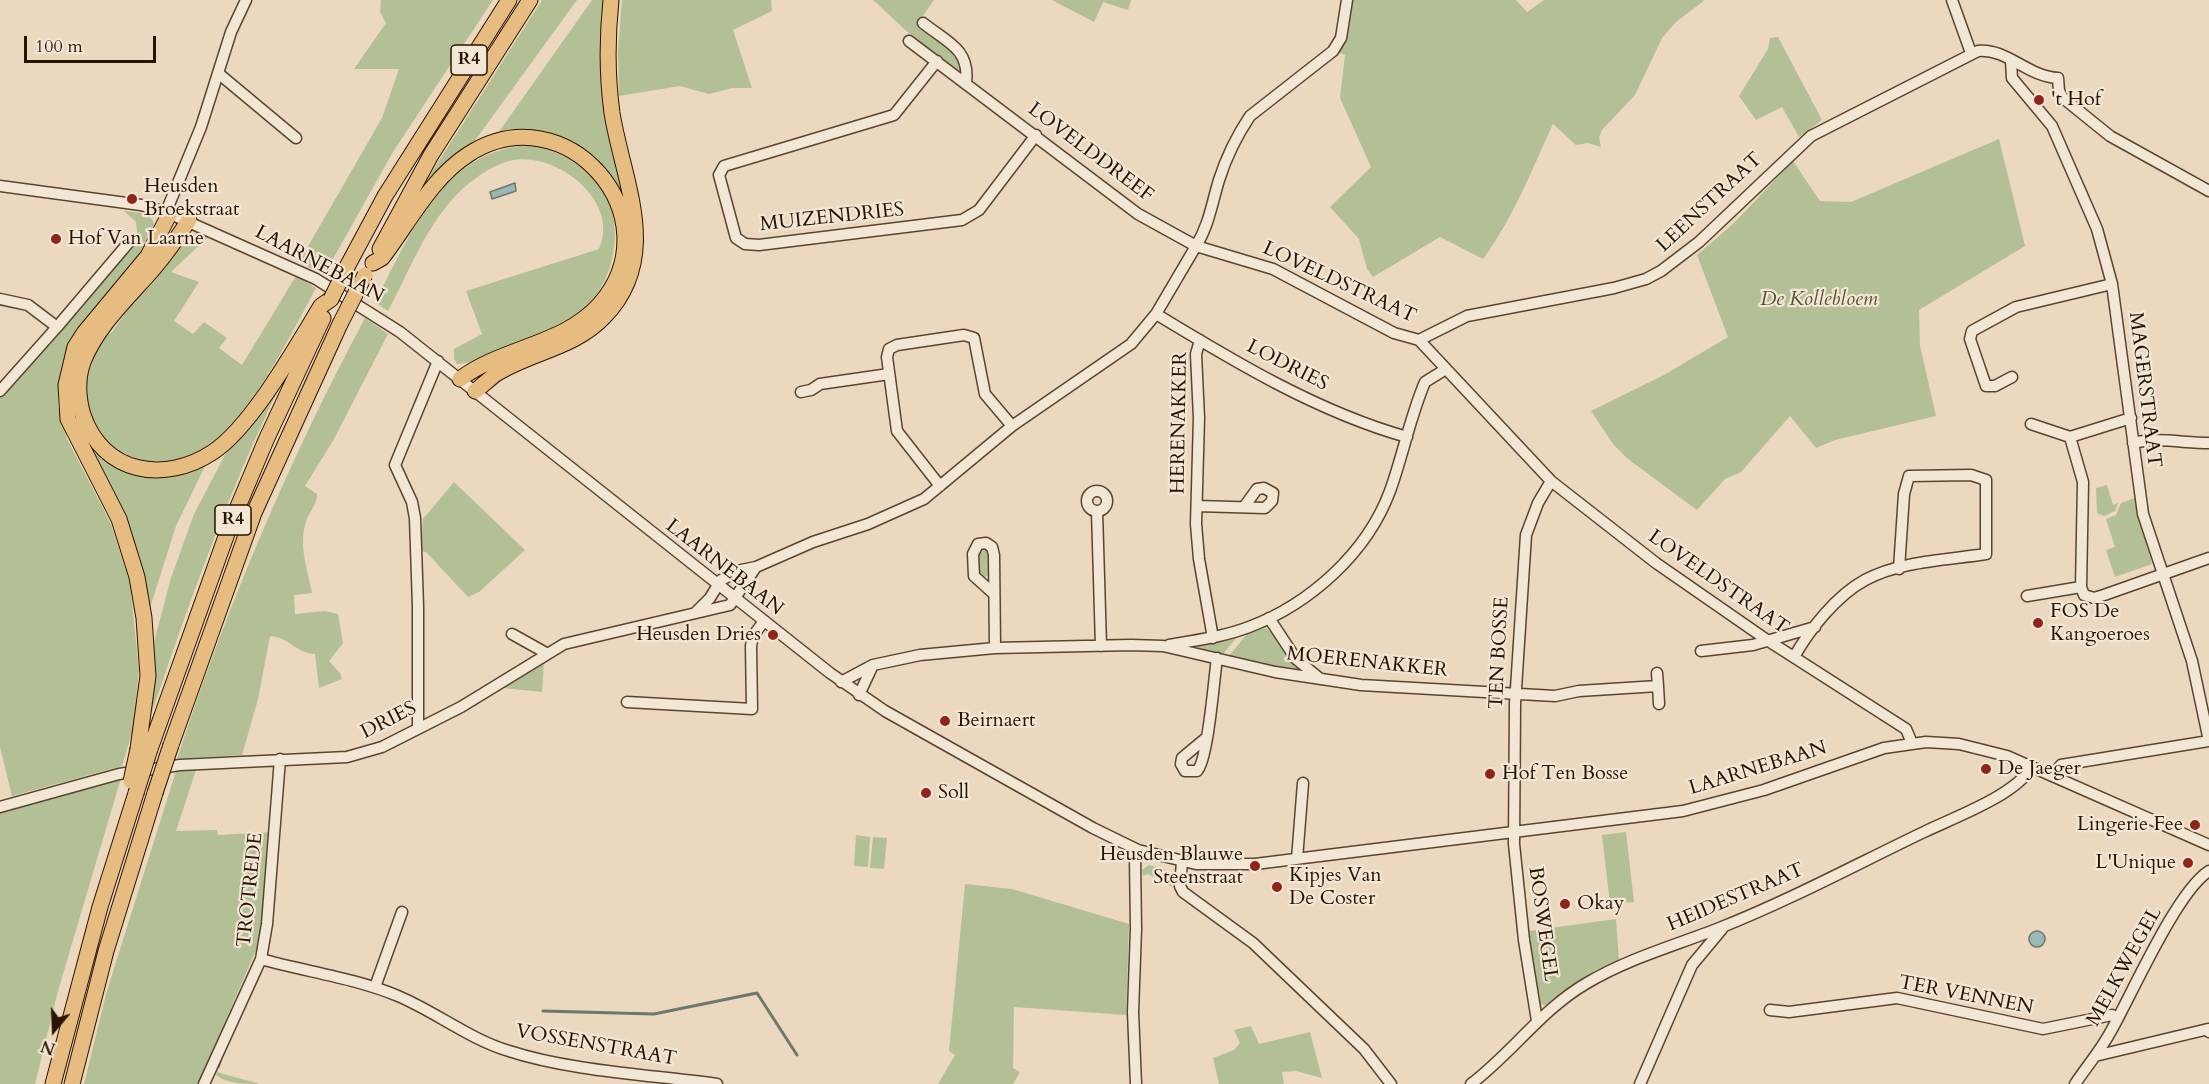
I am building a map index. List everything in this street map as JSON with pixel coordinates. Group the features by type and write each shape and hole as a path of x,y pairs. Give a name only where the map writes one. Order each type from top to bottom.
{"highway":[{"name":"R4","path":"53,1084 93,929 126,825 132,791 144,749 266,440 348,265 390,186 509,0"},
{"name":"R4","path":"72,1084 106,951 155,793 254,513 340,324 369,269 431,155 530,0"},
{"path":"476,392 496,374 590,330 613,307 624,287 636,246 636,221 611,104 608,54 611,0"},
{"path":"369,269 382,258 443,175 469,154 495,141 528,137 554,142 583,157 606,181 621,214 624,232 620,263 604,298 579,322 490,362 460,379"},
{"path":"144,749 148,676 145,627 137,577 119,519 68,419 66,385 75,347 148,256 168,212"},
{"path":"189,220 177,240 93,340 82,364 79,390 87,426 96,440 123,463 150,471 178,469 214,452 253,411 321,306 332,299"}],"street":[{"path":"168,212 201,127 231,32 246,0"},
{"path":"695,613 710,598 721,580 741,570 756,567 813,542 904,509 940,486 1012,426 1123,350 1146,329 1196,246 1210,217 1223,169 1245,123 1250,116 1333,51 1341,38 1347,0"},
{"path":"1952,0 1971,52 1985,50 2037,74 2058,78 2059,91 2063,98 2097,126 2209,192"},
{"path":"923,23 963,55 968,67 966,82"},
{"name":"LOVELDDREEF","path":"909,41 1138,214 1196,246"},
{"name":"LEENSTRAAT","path":"1419,340 1467,316 1614,288 1646,279 1661,271 1699,242 1808,138 1971,52"},
{"name":"MUIZENDRIES","path":"937,61 894,115 724,166 719,175 736,238 746,244 759,245 962,220 979,210 1036,135"},
{"name":"MAGERSTRAAT","path":"2011,61 2012,78 2052,126 2094,219 2112,284 2143,514 2193,666 2209,741"},
{"path":"218,73 296,138"},
{"name":"LAARNEBAAN","path":"0,186 141,205 168,212 332,288 389,324 438,361 735,599 859,695 1093,828 1138,850 1182,865 1228,866 1297,859 1694,809 1771,787 1872,751 1912,743 1969,746 1995,752 2209,845"},
{"path":"0,391 130,241"},
{"name":"LOVELDSTRAAT","path":"1196,246 1273,269 1394,333 1419,340 1551,480 1656,563 1767,640 1906,729 1912,743"},
{"path":"2012,377 1995,386 1986,386 1971,339 1972,331 2016,307 2112,284"},
{"path":"0,299 28,304 57,327"},
{"name":"LODRIES","path":"1156,315 1354,420 1407,437"},
{"path":"940,486 901,439 889,374 889,349 897,345 964,335 974,338 985,394 1012,426"},
{"name":"HERENAKKER","path":"1200,340 1196,354 1199,418 1197,506 1199,559 1213,638"},
{"path":"418,727 415,518 407,490 395,465 438,361"},
{"path":"1162,646 1213,638 1269,618 1302,600 1326,580 1359,544 1390,493 1425,382 1446,369"},
{"path":"801,392 811,390 820,384 889,374"},
{"path":"2031,424 2070,437 2131,418"},
{"path":"2070,437 2083,482 2081,587 2088,597 2104,595 2209,558"},
{"path":"2133,443 2163,439 2181,443 2209,443"},
{"path":"1794,657 1815,627 1853,588 1866,579 1899,569 1986,554 1986,480 1971,475 1909,476 1904,494 1899,569"},
{"name":"TEN BOSSE","path":"1514,833 1516,694 1526,535 1538,503 1551,480"},
{"name":"HERENAKKER","path":"1197,506 1244,507"},
{"path":"1097,511 1101,646"},
{"path":"735,599 756,567"},
{"path":"2027,596 2081,587"},
{"path":"994,594 995,648"},
{"name":"DRIES","path":"0,807 119,774 180,765 347,757 368,753 469,702 564,644 594,635 723,608 735,599"},
{"path":"1269,618 1296,659 1320,679"},
{"path":"627,702 752,709 751,646 753,636 764,621"},
{"path":"1701,651 1753,645 1815,627"},
{"path":"512,634 546,654"},
{"name":"MOERENAKKER","path":"841,682 873,665 920,655 995,648 1162,646 1320,679 1394,688 1555,696 1579,691 1658,686"},
{"path":"1206,738 1217,658"},
{"path":"859,695 873,665"},
{"path":"1657,673 1659,704"},
{"path":"418,713 429,721"},
{"path":"2052,776 2061,765 2080,760 2209,741"},
{"name":"TROTREDE","path":"204,1084 261,959 266,931 280,759"},
{"name":"HEIDESTRAAT","path":"1471,1084 1508,1054 1537,1021 1586,983 1641,957 1723,927 1970,810 2016,784 2032,767"},
{"path":"1297,859 1303,783"},
{"name":"BOSWEGEL","path":"1514,833 1524,940 1537,1021"},
{"path":"1136,1084 1133,1012 1136,929 1135,858 1138,850"},
{"path":"1182,865 1180,886 1188,897 1253,943 1364,1049 1391,1084"},
{"name":"MELKWEGEL","path":"2080,1081 2118,1018 2166,929 2197,881 2209,871"},
{"path":"375,987 402,912"},
{"path":"1640,1084 1695,961 1723,927"},
{"path":"1688,940 1695,961"},
{"name":"VOSSENSTRAAT","path":"261,959 375,987 417,1005 471,1035 508,1051 557,1062 717,1084"},
{"name":"TER VENNEN","path":"1770,1010 1789,1012 1896,998 2043,1029 2112,1015 2118,1018"},
{"path":"2095,1056 2208,1029 2209,1032"}],"green space":[{"path":"381,0 493,0 393,152 324,275 299,262 382,118 399,69 354,69 386,23 380,12"},
{"path":"542,0 577,0 471,146 422,194 419,192"},
{"path":"592,0 606,0 630,212 601,166 576,146 496,136"},
{"path":"622,0 771,0 772,11 733,30 752,88 732,88 709,94 680,86 619,96 618,50"},
{"path":"873,0 934,0 918,23 960,55 963,75 914,38"},
{"path":"1052,0 1131,0 1128,10 1103,2 1094,22"},
{"path":"1351,0 1516,0 1527,12 1544,0 1705,0 1676,22 1662,38 1635,95 1602,130 1599,137 1601,147 1588,143 1576,145 1553,124 1513,211 1483,259 1440,237 1373,277 1367,269 1359,239 1330,207 1371,167 1340,98 1345,55 1337,52"},
{"path":"1778,37 1822,120 1799,137 1782,107 1756,120 1739,96 1768,49 1770,38"},
{"name":"De Kollebloem","path":"1999,139 2025,246 1919,310 1920,346 1936,416 1835,440 1816,448 1790,416 1741,472 1725,479 1697,510 1628,459 1613,444 1591,411 1664,375 1728,337 1697,255 1734,223 1793,161 1820,201 1851,202"},
{"path":"530,145 570,160 586,171 599,185 609,202 614,221 615,241 611,264 594,298 570,318 488,356 457,364 454,359 454,349 482,334 466,291 599,249 603,231 601,213 580,182 546,163 527,159 509,161 480,175 447,206 424,239 388,311 375,302 417,224 433,200 452,179 474,162 500,150"},
{"path":"124,211 145,214 153,220 153,240 73,336 58,389 58,405 67,439 111,524 130,583 139,671 133,729 122,766 12,796 0,747 0,396 134,240 137,232 136,222"},
{"path":"196,233 208,237 171,272 199,282 174,321 193,334 204,322 227,338 219,348 242,365 296,276 316,288 268,375 237,418 220,436 202,449 178,459 154,462 132,457 113,446 98,430 89,409 87,386 92,360 101,340 112,332 143,287 189,236"},
{"path":"365,318 388,334 334,439 305,486 317,494 303,534 312,593 294,595 295,614 325,611 338,614 343,643 329,661 340,673 342,679 319,688 315,654 270,636 258,699 242,755 177,759 196,702 261,534 337,371"},
{"path":"101,324 76,405 125,469 208,460 176,526 148,614 71,407"},
{"path":"281,384 225,510 148,724 151,653 171,578 194,514 226,453"},
{"path":"454,482 525,550 479,592 468,597 426,552 421,551 423,519"},
{"path":"2107,485 2113,505 2118,503 2115,511 2104,516 2097,513 2096,488"},
{"path":"2135,498 2152,564 2115,577 2106,550 2115,547 2106,519 2116,515 2121,503"},
{"path":"985,547 989,552 989,575 982,578 977,573 978,549"},
{"path":"1265,628 1298,667 1297,671 1228,657 1248,633"},
{"path":"1238,636 1222,655 1197,647 1198,646"},
{"path":"544,662 542,692 503,688 502,686"},
{"path":"177,768 196,770 176,831 217,830 218,835 271,832 259,943 198,1084 84,1084 106,994"},
{"path":"121,778 58,991 35,1084 0,1084 0,810"},
{"path":"1626,832 1634,902 1610,904 1602,835"},
{"path":"856,835 870,837 868,867 854,866"},
{"path":"873,837 887,838 884,869 870,868"},
{"path":"1149,865 1166,870 1172,875 1172,887 1148,874 1143,876 1142,870"},
{"path":"965,884 1012,889 1129,924 1126,1015 1014,1007 1013,1068 1020,1072 1013,1084 938,1084 955,1055 949,1051"},
{"path":"1616,919 1619,960 1594,971 1548,1006 1540,1004 1529,931"},
{"path":"1251,1026 1259,1044 1310,1032 1322,1078 1296,1071 1282,1072 1284,1084 1219,1084 1213,1058 1234,1050 1240,1043 1234,1030"},
{"path":"217,1071 260,1084 231,1082 216,1075"}],"water":[{"path":"515,183 516,191 492,199 490,192"},
{"path":"2037,931 2043,933 2045,939 2043,945 2037,947 2031,945 2029,939 2031,933"}],"waterway":[{"path":"543,1011 654,1014 757,993 797,1055"},
{"path":"218,1067 221,1058"}],"place":[{"name":"'t Hof","path":"2039,100"},
{"name":"Heusden Broekstraat","path":"132,199"},
{"name":"Hof Van Laarne","path":"56,239"},
{"name":"FOS De Kangoeroes","path":"2038,623"},
{"name":"Heusden Dries","path":"773,635"},
{"name":"Beirnaert","path":"945,721"},
{"name":"De Jaeger","path":"1986,769"},
{"name":"Hof Ten Bosse","path":"1490,774"},
{"name":"Soll","path":"926,793"},
{"name":"Lingerie Fee","path":"2195,825"},
{"name":"L'Unique","path":"2188,863"},
{"name":"Heusden Blauwe Steenstraat","path":"1255,866"},
{"name":"Kipjes Van De Coster","path":"1277,887"},
{"name":"Okay","path":"1565,904"}]}
